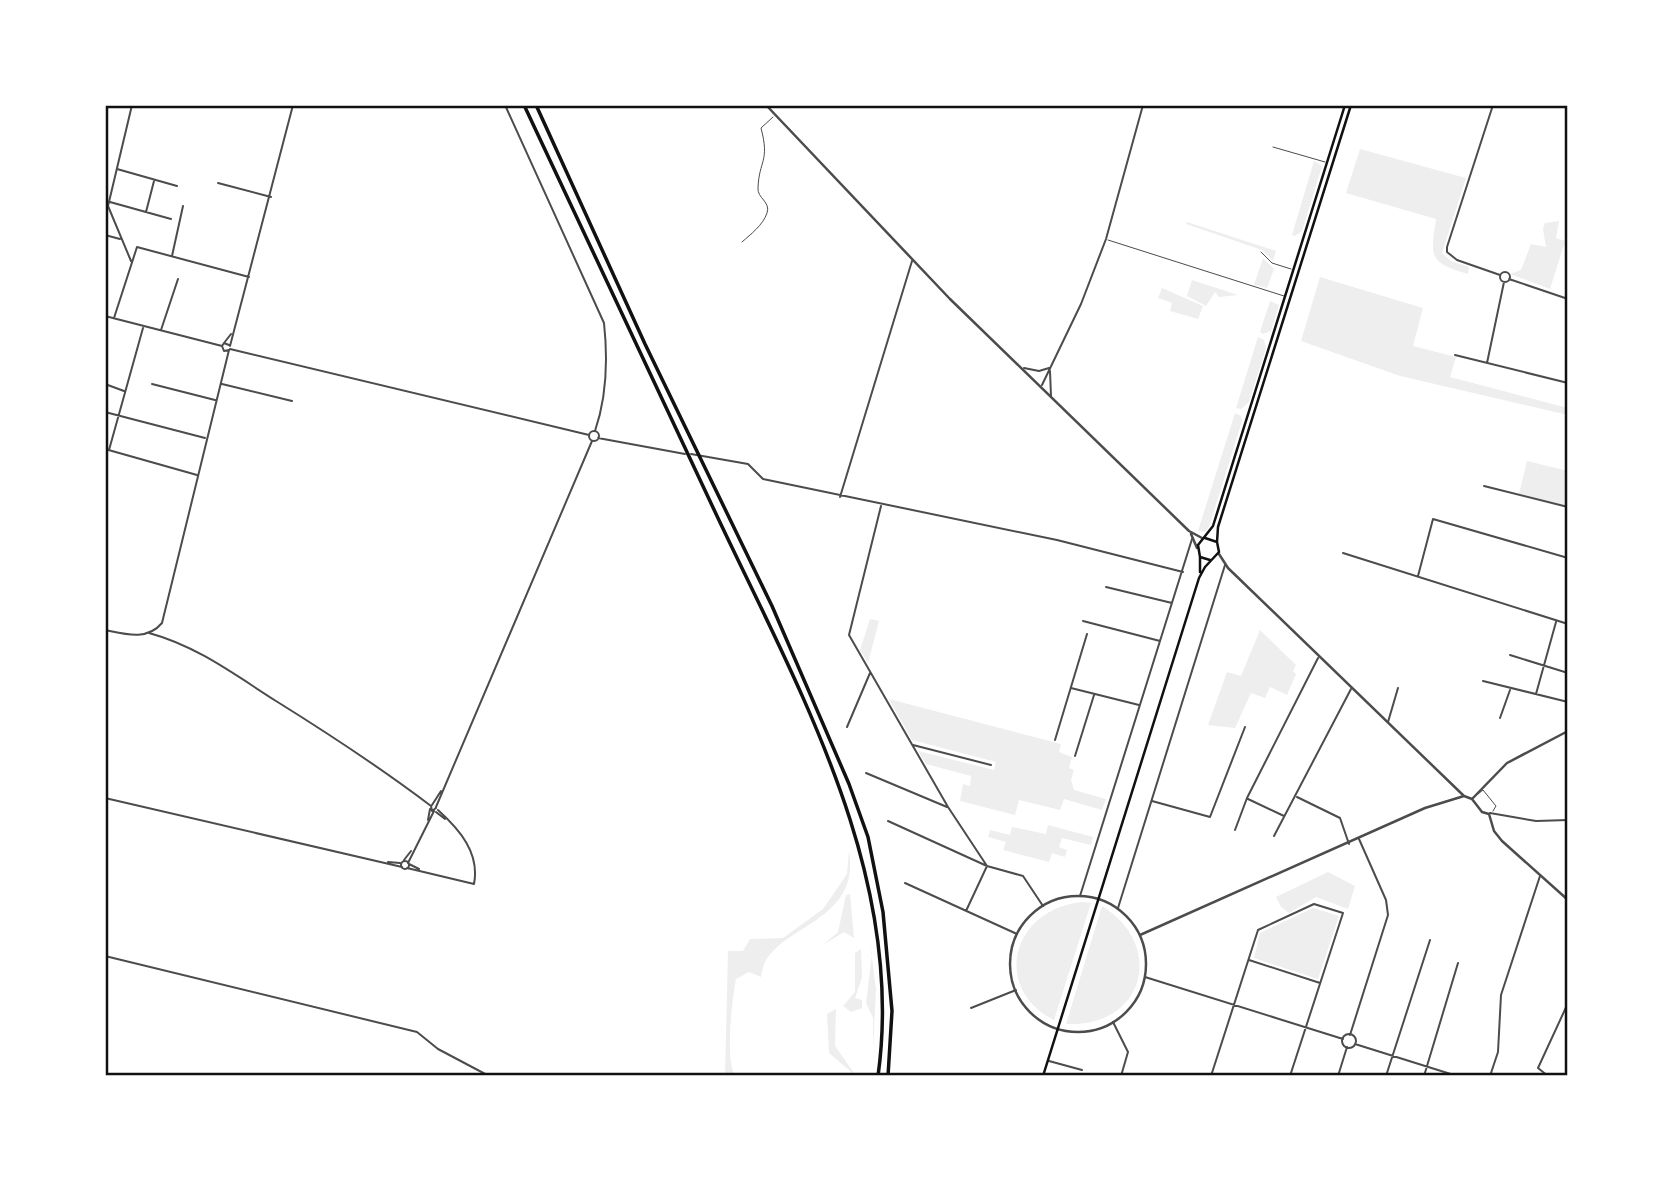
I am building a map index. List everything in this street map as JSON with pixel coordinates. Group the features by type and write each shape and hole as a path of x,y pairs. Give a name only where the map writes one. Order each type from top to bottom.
{"highway":[{"path":"524,105 785,662 836,777 858,843 874,914 882,1014 878,1076"},
{"path":"536,105 646,344 772,606 849,784 868,837 886,936 892,1011 888,1076"}],"main road":[{"path":"1043,1076 1199,578 1200,557 1197,548 1213,526 1345,105"},
{"path":"1199,578 1219,552 1218,527 1351,105"},
{"path":"1205,538 1217,542"},
{"path":"1200,557 1211,560"}],"street":[{"path":"132,105 111,184 109,202 132,262"},
{"path":"149,633 162,623 167,608 232,333 250,277 293,105"},
{"path":"505,105 604,323 605,390 595,431 598,438"},
{"path":"766,105 913,260 1189,531 1197,548"},
{"path":"1487,364 1504,282 1500,275 1457,260 1447,252 1462,195 1493,105"},
{"path":"1041,386 1080,304 1106,239 1143,107"},
{"path":"116,169 177,186"},
{"path":"146,212 155,180"},
{"path":"105,183 111,184"},
{"path":"218,183 271,197"},
{"path":"109,202 171,219"},
{"path":"172,256 183,206"},
{"path":"105,235 121,239"},
{"path":"114,318 136,247 250,277"},
{"path":"840,498 913,260"},
{"path":"1500,275 1507,272 1510,279"},
{"path":"161,331 178,279"},
{"path":"1504,282 1510,279 1568,299"},
{"path":"105,316 222,348 589,435 595,431"},
{"path":"143,327 107,449 197,475"},
{"path":"226,361 222,348 232,333"},
{"path":"224,343 230,348"},
{"path":"1455,355 1568,383"},
{"path":"1024,368 1039,371 1050,367"},
{"path":"1050,367 1052,397"},
{"path":"221,383 292,401"},
{"path":"105,384 125,391"},
{"path":"152,384 216,400"},
{"path":"105,412 206,439"},
{"path":"589,435 592,441"},
{"path":"402,864 435,809 592,441 598,438 748,464 763,479 840,498 1057,540 1182,572"},
{"path":"1485,486 1568,508"},
{"path":"881,505 849,635 948,807 986,866"},
{"path":"1417,577 1433,519 1568,558"},
{"path":"1193,536 1205,538"},
{"path":"1080,896 1193,536"},
{"path":"1219,552 1226,566 1318,658 1464,796 1472,799 1482,812 1536,821 1568,820"},
{"path":"1343,553 1568,624"},
{"path":"1211,560 1226,566"},
{"path":"1118,908 1226,566"},
{"path":"1106,587 1173,604"},
{"path":"1083,621 1161,642"},
{"path":"1535,695 1556,621"},
{"path":"105,630 131,635 149,633 186,646 225,667 342,742 446,819 467,843 475,858 474,884 407,868 402,864"},
{"path":"1055,740 1087,634"},
{"path":"1510,655 1568,673"},
{"path":"1235,830 1247,799 1318,658"},
{"path":"847,727 871,672"},
{"path":"1483,681 1568,702"},
{"path":"1071,688 1140,706"},
{"path":"1387,723 1398,688"},
{"path":"1500,718 1510,688"},
{"path":"1274,836 1351,689"},
{"path":"1075,756 1095,694"},
{"path":"1151,801 1210,817 1245,727"},
{"path":"1472,799 1507,763 1568,731"},
{"path":"912,744 991,765"},
{"path":"866,773 948,807"},
{"path":"428,821 431,807 441,791"},
{"path":"1296,796 1340,818 1349,844"},
{"path":"1140,935 1349,844 1424,808 1464,796"},
{"path":"105,798 384,861 409,864 423,871"},
{"path":"1247,799 1285,816"},
{"path":"431,807 435,809"},
{"path":"1491,813 1494,831 1502,841 1568,900"},
{"path":"888,821 986,866 1023,876 1043,906"},
{"path":"1343,1039 1350,1035 1388,915 1386,900 1359,839"},
{"path":"407,868 414,847"},
{"path":"966,911 986,866"},
{"path":"1490,1076 1498,1052 1501,995 1540,875"},
{"path":"905,883 1017,934"},
{"path":"1080,896 1098,899 1118,908 1140,935 1147,963 1145,976 1131,1008 1113,1022 1086,1031 1058,1028 1037,1018 1016,990 1010,962 1017,934 1028,918 1043,906 1080,896"},
{"path":"1212,1076 1258,930 1314,904 1343,913 1290,1076"},
{"path":"1386,1076 1430,940"},
{"path":"105,956 417,1032 438,1049 489,1076"},
{"path":"1248,960 1320,983"},
{"path":"1424,1076 1458,963"},
{"path":"1145,976 1343,1039 1347,1047 1338,1076"},
{"path":"971,1008 1016,990"},
{"path":"1548,1076 1538,1068 1568,1003"},
{"path":"1113,1022 1128,1052 1121,1076"},
{"path":"1350,1035 1355,1038 1355,1044"},
{"path":"1347,1047 1355,1044 1457,1076"},
{"path":"1048,1061 1082,1070"}],"lane":[{"path":"1143,107 1148,110"},
{"path":"742,242 755,231 767,213 767,205 757,187 766,157 761,128 775,115"},
{"path":"1273,147 1327,163"},
{"path":"1106,239 1285,296"},
{"path":"1261,252 1272,262 1293,269"},
{"path":"1478,795 1483,790 1496,806 1491,813"}],"shaded area":[{"path":"1360,149 1466,178 1442,253 1451,261 1469,267 1468,274 1445,266 1435,256 1433,242 1436,219 1346,193"},
{"path":"1314,161 1322,166 1302,231 1295,236 1292,235"},
{"path":"1559,221 1556,238 1565,241 1550,289 1510,274 1521,270 1531,244 1546,247 1543,229 1545,223"},
{"path":"1187,222 1276,251 1273,261 1262,250 1186,224"},
{"path":"1263,258 1274,269 1267,288 1254,285"},
{"path":"1320,277 1423,308 1413,346 1456,357 1450,377 1568,408 1568,415 1400,376 1301,341"},
{"path":"1192,280 1238,295 1219,297 1215,292 1206,306 1187,296"},
{"path":"1162,288 1203,306 1198,319 1170,311 1172,303 1158,298"},
{"path":"1270,301 1279,305 1271,331 1263,334 1260,332"},
{"path":"1258,337 1264,340 1266,348 1249,402 1241,409 1236,408"},
{"path":"1235,413 1241,416 1242,421 1209,527 1205,532 1198,531"},
{"path":"1527,461 1568,471 1568,506 1519,494"},
{"path":"870,619 879,621 868,663 860,650"},
{"path":"1260,630 1296,665 1293,671 1296,674 1287,695 1270,687 1265,698 1251,693 1235,728 1208,725 1227,672 1241,676"},
{"path":"889,699 1061,744 1059,752 1072,757 1069,768 1074,770 1071,780 1074,790 1106,799 1102,810 1064,799 1060,810 1019,800 1015,815 960,801 963,784 970,786 971,776 926,764 918,751 994,770 996,762 912,740"},
{"path":"1048,825 1093,837 1091,845 1062,838 1059,847 1067,850 1065,857 1052,853 1049,862 1003,850 1006,842 988,837 990,830 1010,835 1012,827 1046,834"},
{"path":"849,851 849,876 841,896 828,911 778,946 766,960 761,977 749,972 736,979 730,1043 735,1076 725,1076 728,951 743,951 750,939 783,938 823,909 847,874"},
{"path":"1328,872 1355,886 1348,909 1316,897 1289,913 1281,907 1276,897"},
{"path":"850,894 854,938 844,932 823,945 838,932 846,895"},
{"path":"1082,902 1091,903 1054,1020 1034,1006 1022,989 1017,970 1018,952 1026,934 1039,919 1058,908"},
{"path":"1102,906 1122,923 1135,942 1139,962 1137,982 1128,999 1113,1013 1092,1022 1066,1024"},
{"path":"1313,908 1339,916 1318,979 1254,958 1260,933"},
{"path":"861,949 862,977 855,998 862,1000 862,1008 851,1012 843,1006 855,992 855,953"},
{"path":"872,956 876,990 873,1049 873,1018 866,1003"},
{"path":"836,1009 835,1046 856,1076 829,1053 827,1014"}]}
